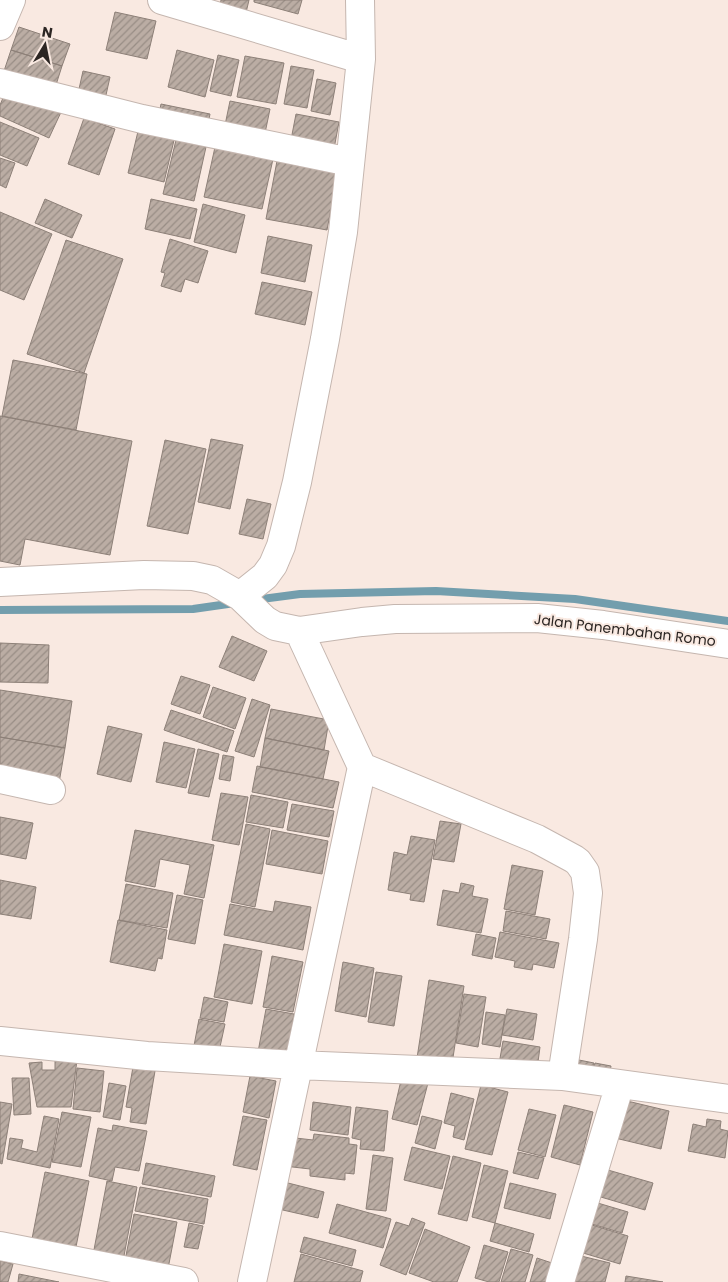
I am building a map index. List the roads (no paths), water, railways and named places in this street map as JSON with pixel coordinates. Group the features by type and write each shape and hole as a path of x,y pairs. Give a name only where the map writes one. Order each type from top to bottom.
{"street":[{"path":"0,26 11,0"},
{"path":"162,0 361,59"},
{"path":"242,597 265,576 273,565 281,546 297,482 325,339 343,232 361,59 360,0"},
{"path":"0,83 142,119 350,162"},
{"name":"Jalan Panembahan Romo","path":"0,582 144,575 185,575 212,580 242,597 265,620 276,626 299,631 395,619 537,618 728,642"},
{"path":"252,1282 362,767 299,631"},
{"path":"362,767 537,840 574,859 582,867 585,872 588,894 562,1076"},
{"path":"0,779 51,790"},
{"path":"0,1041 147,1056 297,1065 562,1076 728,1099"},
{"path":"560,1282 620,1084"},
{"path":"0,1246 184,1282"}],"waterway":[{"path":"254,600 300,594 436,591 575,599 728,621"},
{"path":"0,610 193,609 235,603"}]}
